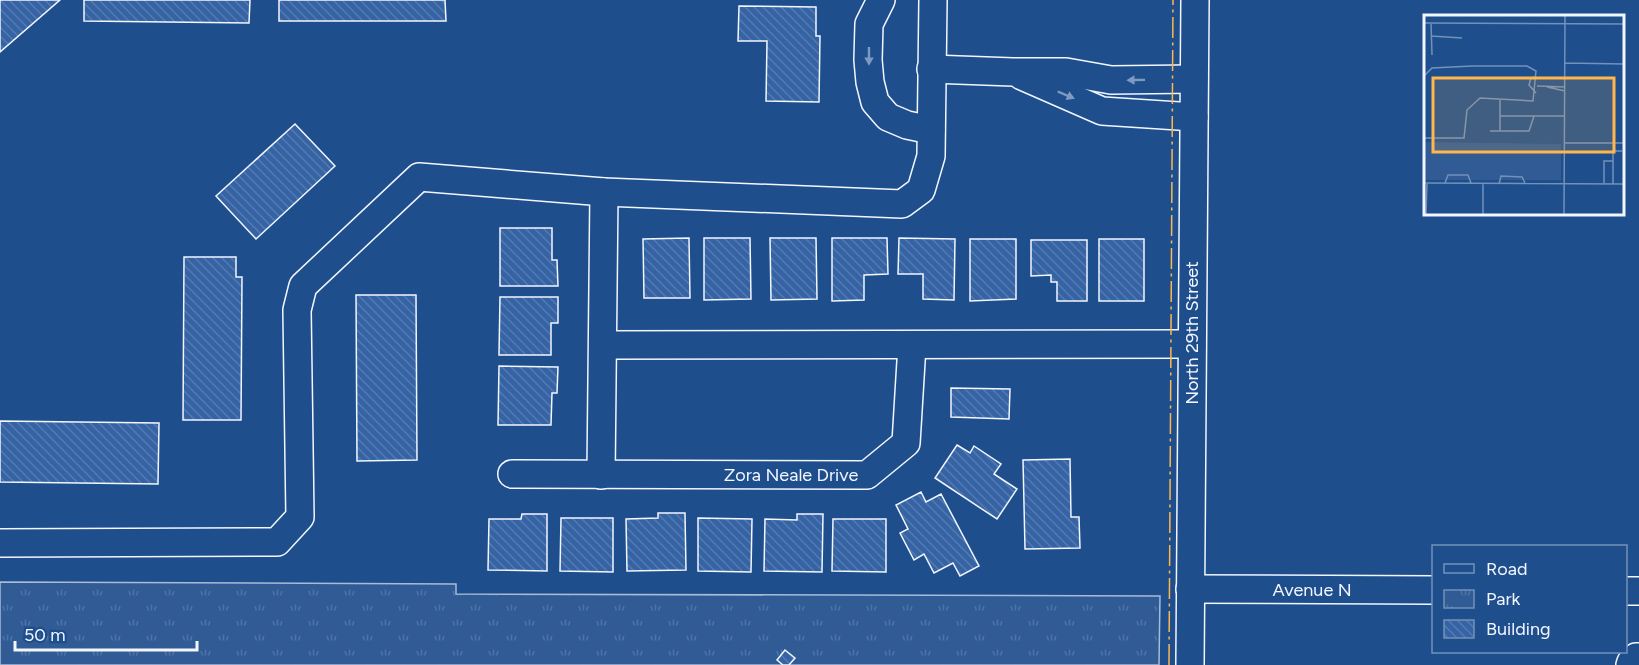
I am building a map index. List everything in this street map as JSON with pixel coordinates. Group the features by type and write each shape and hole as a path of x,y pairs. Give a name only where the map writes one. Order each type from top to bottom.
{"street":[{"path":"881,0 870,24 868,60 875,102 888,117 907,125 931,130"},
{"path":"0,543 277,542 300,517 297,310 303,286 419,177 604,192 902,204 921,190 931,156 933,0"},
{"name":"North 29th Street","path":"1190,665 1195,0"},
{"path":"931,69 1066,72 1111,80 1194,79"},
{"path":"1013,72 1102,111 1194,117"},
{"path":"601,475 604,192"},
{"path":"603,345 1192,344"},
{"name":"Zora Neale Drive","path":"512,474 867,475 906,442 912,345"},
{"name":"Avenue N","path":"1190,589 1432,590"},
{"path":"1630,665 1630,662 1639,657"}],"green space":[{"path":"0,582 456,584 456,594 1160,596 1159,665 0,665"}],"building":[{"path":"0,0 60,0 0,52"},
{"path":"84,0 250,0 249,23 84,21"},
{"path":"279,0 445,0 446,21 279,21"},
{"path":"739,6 816,7 816,36 820,36 819,102 766,101 767,41 738,41"},
{"path":"295,124 335,166 256,239 216,196"},
{"path":"500,228 552,228 552,260 557,260 558,286 500,286"},
{"path":"689,238 690,298 644,298 643,239"},
{"path":"704,238 750,238 751,299 704,300"},
{"path":"770,238 816,238 817,299 771,300"},
{"path":"832,238 887,238 888,274 864,275 864,300 832,301"},
{"path":"899,238 955,239 954,300 923,299 923,274 898,274"},
{"path":"970,239 1016,239 1016,299 970,301"},
{"path":"1099,239 1144,239 1144,301 1099,301"},
{"path":"1031,240 1087,240 1087,301 1057,301 1057,282 1051,282 1051,275 1031,276"},
{"path":"184,257 236,257 236,277 242,277 241,420 183,420"},
{"path":"356,295 416,295 417,460 357,461"},
{"path":"500,297 558,297 558,323 551,323 551,355 499,355"},
{"path":"499,366 558,367 557,393 552,393 551,425 498,425"},
{"path":"951,388 1010,389 1009,419 951,417"},
{"path":"0,421 159,423 158,484 0,482"},
{"path":"957,445 970,453 974,446 1001,464 994,474 1017,489 997,519 935,478"},
{"path":"1070,459 1071,517 1079,517 1080,548 1025,549 1023,460"},
{"path":"921,492 926,502 941,494 979,566 960,576 953,563 934,573 924,554 914,560 900,533 908,529 896,505"},
{"path":"658,513 685,513 686,570 627,571 626,519 658,518"},
{"path":"522,514 547,514 547,571 488,570 489,519 521,519"},
{"path":"797,514 823,514 822,572 764,571 765,519 797,520"},
{"path":"561,518 613,518 613,572 560,571"},
{"path":"698,518 752,519 751,572 698,571"},
{"path":"833,519 886,519 886,572 832,571"},
{"path":"785,650 795,658 789,665 783,665 777,660"}],"power":[{"path":"1169,665 1173,0"}]}
